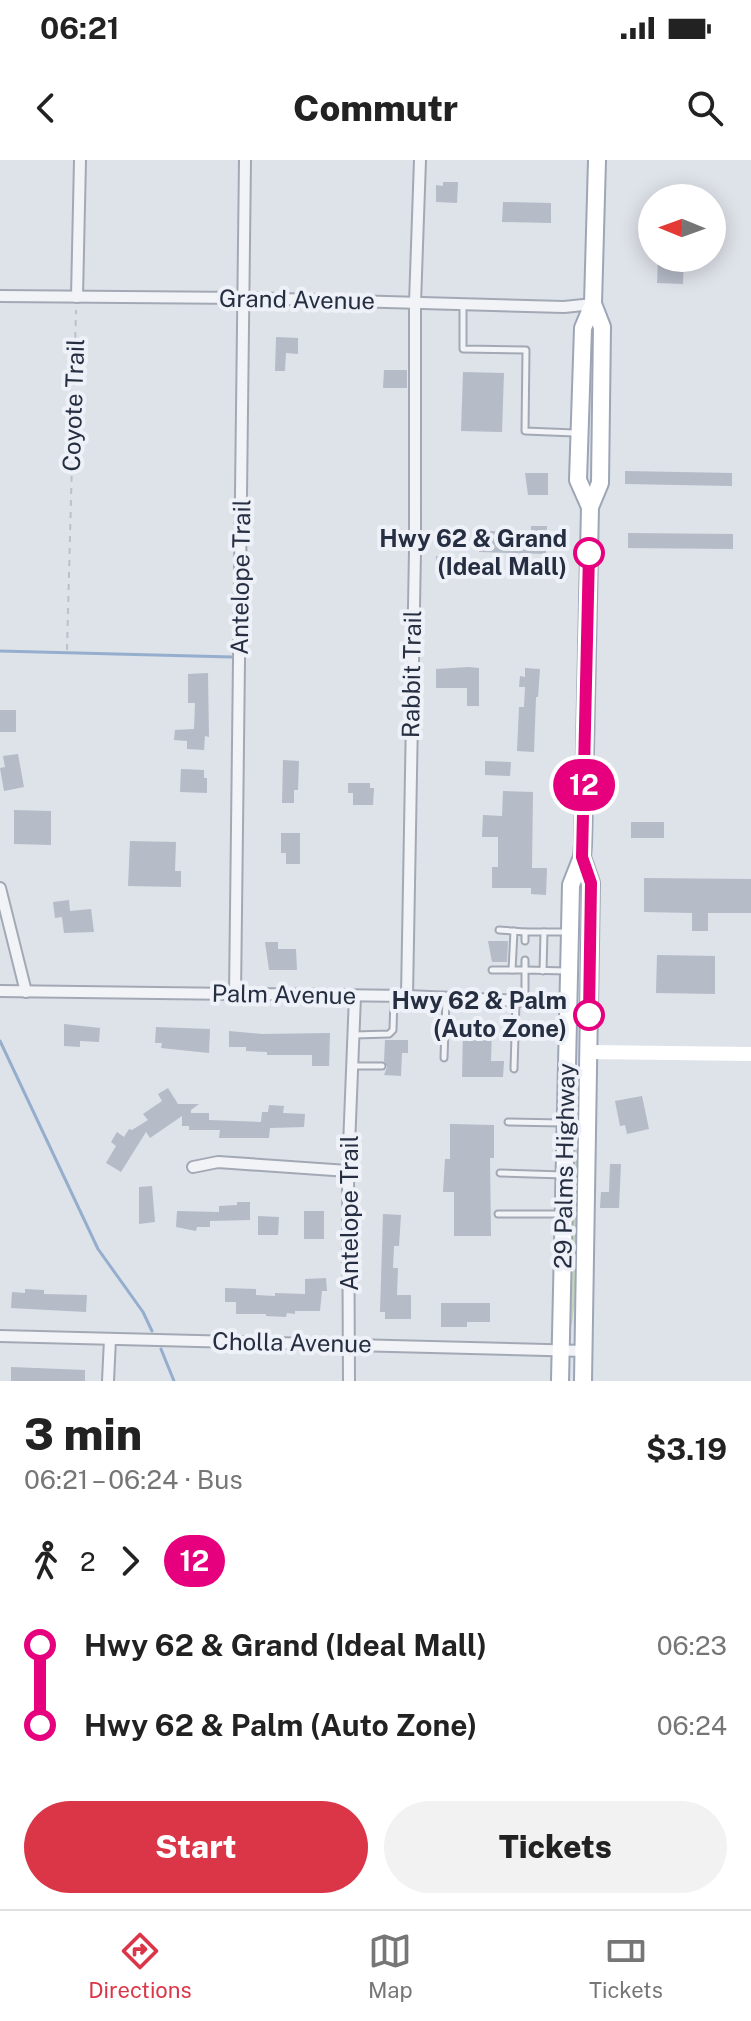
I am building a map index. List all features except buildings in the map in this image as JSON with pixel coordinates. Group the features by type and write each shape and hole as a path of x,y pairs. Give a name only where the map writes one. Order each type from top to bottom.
{"main road":[{"name":"29 Palms Highway","path":"590,507 578,480 583,328 593,304 597,160"},
{"name":"29 Palms Highway","path":"560,1381 571,885 582,857 590,507 600,483 602,327 593,304"},
{"name":"29 Palms Highway","path":"582,857 591,883 583,1381"},
{"path":"568,1003 577,1007 581,1135 588,1147"}],"street":[{"path":"77,297 80,160"},
{"name":"Antelope Trail","path":"235,995 245,160"},
{"name":"Rabbit Trail","path":"407,996 415,551 415,303 420,160"},
{"name":"Grand Avenue","path":"0,296 245,298 564,307 593,304"},
{"path":"0,888 26,992"},
{"name":"Palm Avenue","path":"0,991 407,996 568,1003"},
{"name":"Antelope Trail","path":"349,1381 348,1171 355,996"},
{"path":"589,1052 751,1054"},
{"path":"193,1167 218,1162 348,1171"},
{"name":"Cholla Avenue","path":"0,1336 584,1351"},
{"path":"108,1381 110,1339"}],"lane":[{"path":"463,304 463,349 526,350 525,431 580,433"},
{"path":"499,930 570,932"},
{"path":"512,970 514,931"},
{"path":"525,932 525,941"},
{"path":"543,971 544,932"},
{"path":"514,1069 525,960"},
{"path":"492,970 569,971"},
{"path":"353,1035 389,1034 393,1030 394,996"},
{"path":"444,1058 446,998"},
{"path":"352,1066 382,1066"},
{"path":"508,1122 566,1123"},
{"path":"500,1173 564,1175"},
{"path":"498,1214 564,1214"}],"path":[{"name":"Coyote Trail","path":"67,650 77,297"}],"green space":[{"path":"575,1031 574,1131 578,1163 576,1292 570,1326"}],"waterway":[{"path":"0,651 232,657"},
{"path":"0,1041 98,1249 143,1312 152,1331"},
{"path":"161,1349 174,1381"}],"bus line":[{"name":"12","path":"589,553 582,857 591,883 589,1015"}],"place":[{"name":"Hwy 62 & Grand (Ideal Mall)","path":"589,553"},
{"name":"Hwy 62 & Palm (Auto Zone)","path":"589,1015"}]}
